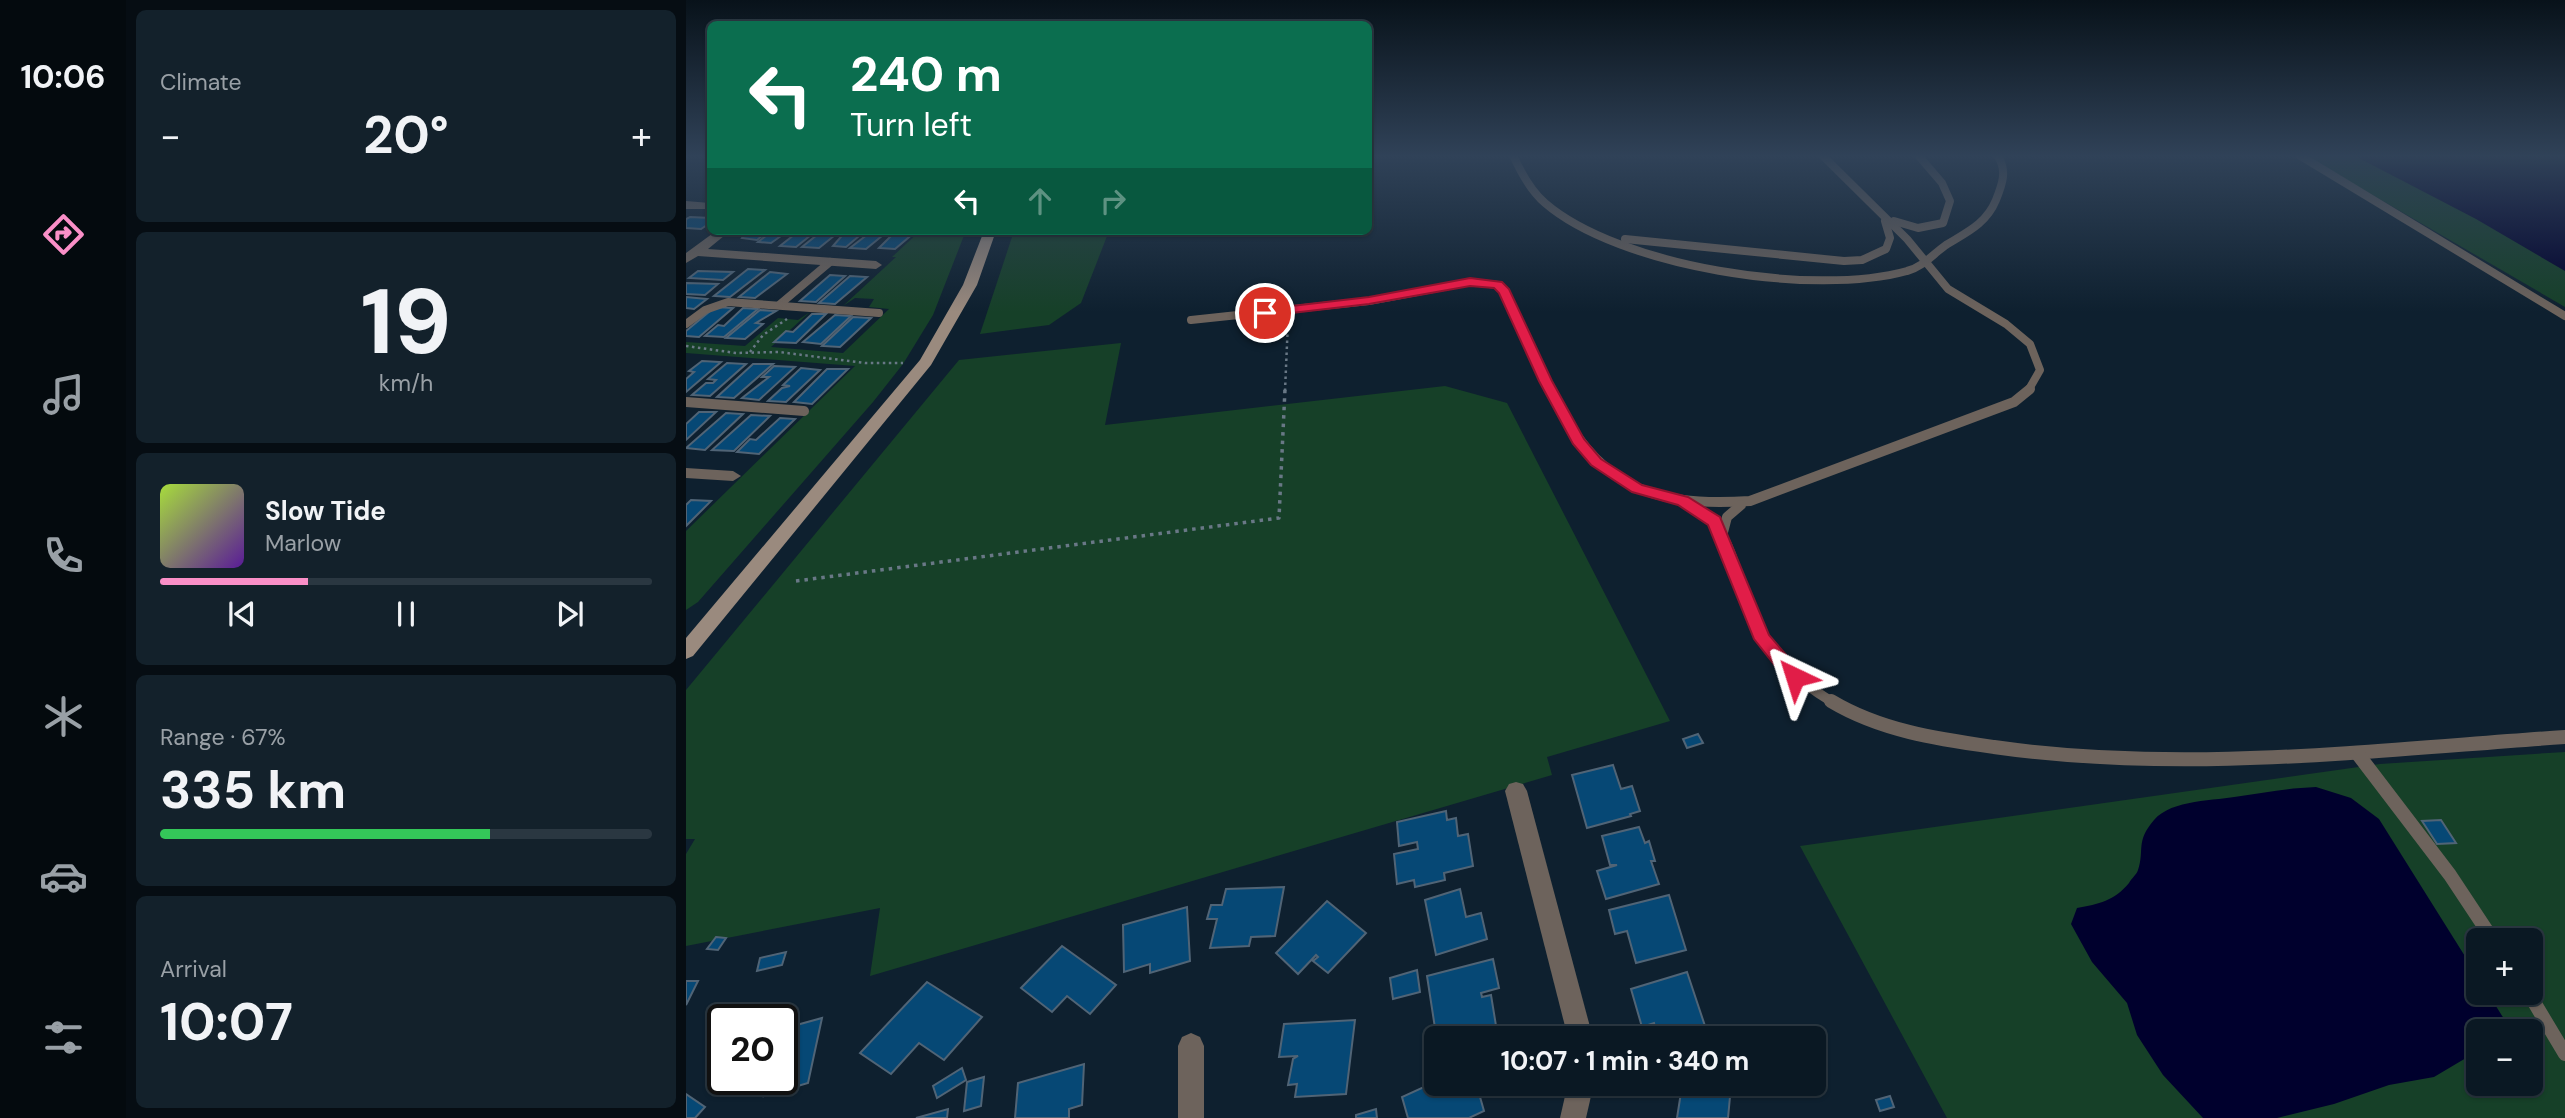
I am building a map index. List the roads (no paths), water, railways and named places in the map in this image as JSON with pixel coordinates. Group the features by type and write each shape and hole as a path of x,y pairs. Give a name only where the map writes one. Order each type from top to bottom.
{"main road":[{"path":"686,652 694,633 926,362 970,285 989,235"}],"street":[{"path":"691,256 719,235"},
{"path":"691,256 876,265"},
{"path":"686,473 733,476"},
{"path":"1516,790 1578,1026"},
{"path":"1191,1046 1191,1118"},
{"path":"1573,1118 1578,1096"}],"lane":[{"path":"1550,207 1581,227 1679,260 1744,276 1797,282 1872,278 1928,263 1945,246 1969,233 1990,215 1993,207"},
{"path":"1722,536 1723,524 1731,509 2014,402 2030,389 2040,370 2030,344 2006,324 1948,289 1928,263 1874,207"},
{"path":"1882,215 1915,229 1931,228 1943,223 1948,207"},
{"path":"2385,207 2565,316"},
{"path":"1597,233 1637,240 1843,261 1862,260 1874,257 1886,249 1890,239 1882,215"},
{"path":"779,305 830,262"},
{"path":"1191,320 1369,301 1443,285 1470,282 1498,285 1504,291 1546,381 1578,441 1596,462 1637,488 1683,501 1712,505 1750,501"},
{"path":"686,324 717,304 779,305 879,313"},
{"path":"686,402 804,411"},
{"path":"1683,501 1715,521 1762,639 1795,677 1843,709 1906,733 1999,749 2174,760 2357,753 2565,737"},
{"path":"2357,753 2450,875 2486,928"},
{"path":"2536,1005 2565,1054"}],"water":[{"path":"2453,207 2565,207 2565,271"},
{"path":"2316,787 2351,798 2379,819 2466,958 2466,1005 2495,1005 2504,1019 2466,1019 2466,1058 2434,1077 2389,1085 2334,1104 2277,1118 2203,1118 2163,1075 2137,1035 2127,1003 2092,962 2071,924 2077,908 2106,901 2129,883 2138,870 2144,834 2162,813 2183,804"}]}
